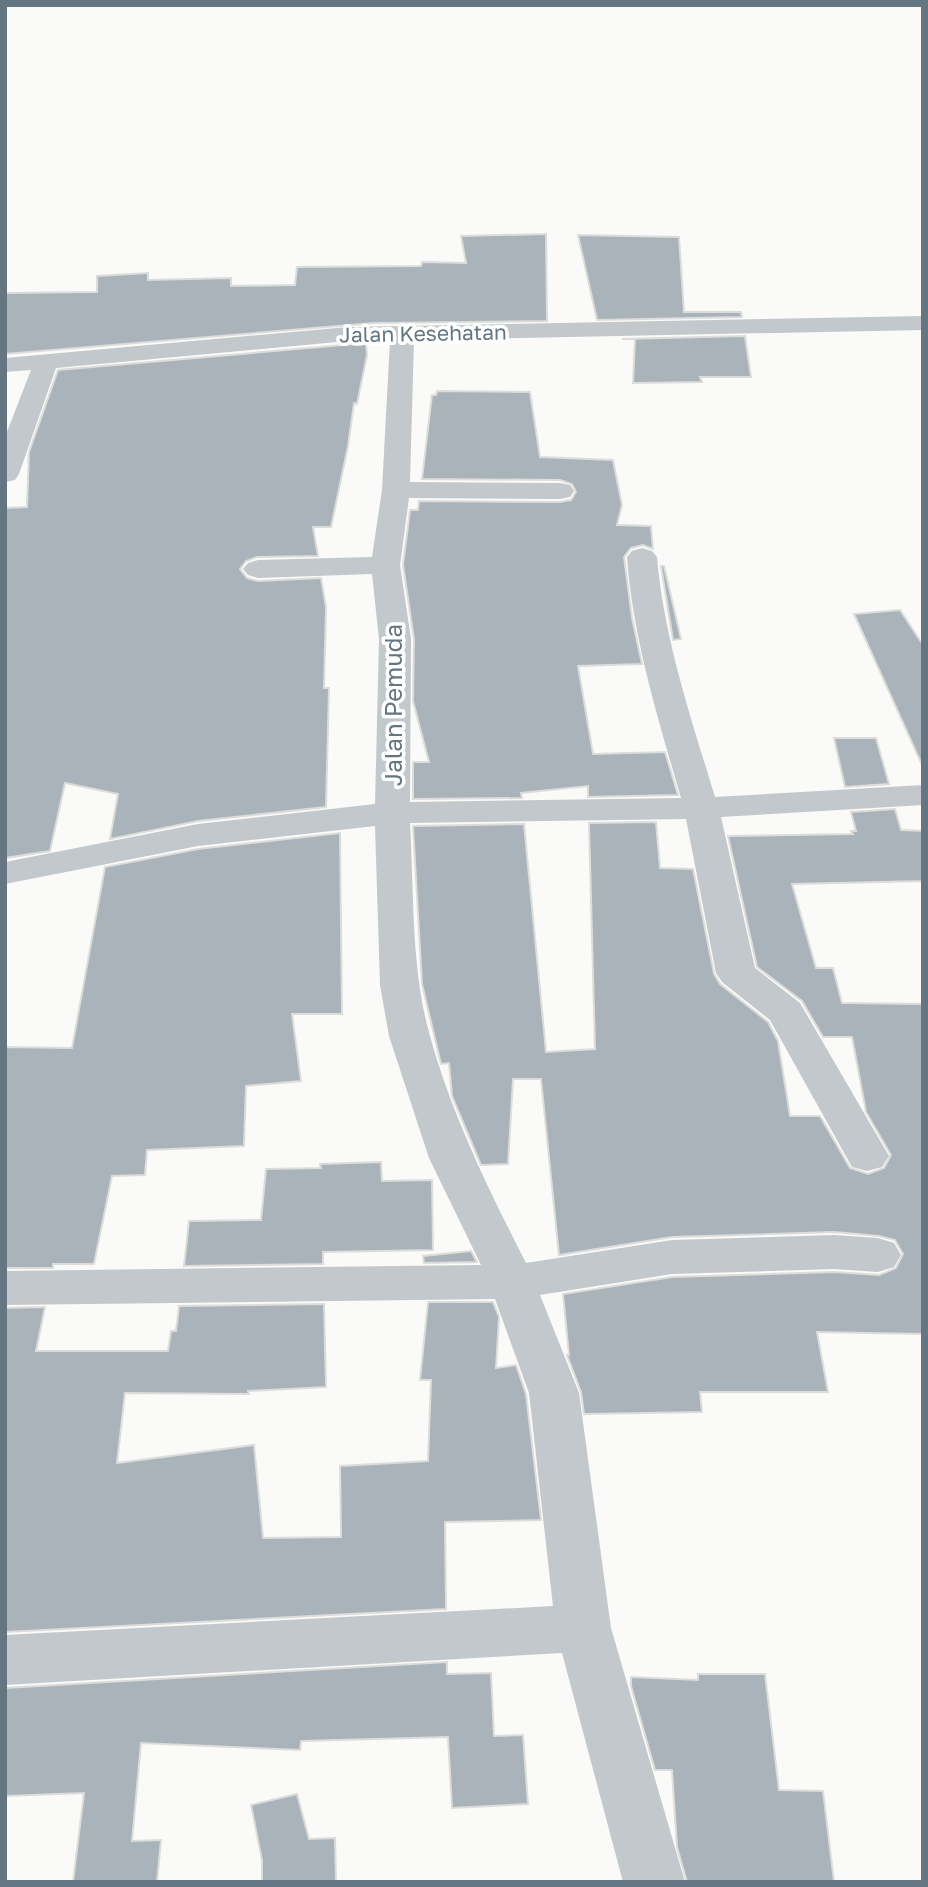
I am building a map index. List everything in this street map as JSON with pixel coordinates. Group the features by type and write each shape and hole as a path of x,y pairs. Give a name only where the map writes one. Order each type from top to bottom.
{"street":[{"name":"Jalan Kesehatan","path":"5,365 315,335 923,323"},
{"name":"Jalan Pemuda","path":"5,873 198,835 392,813 395,639 384,565 396,490 402,333"},
{"path":"5,474 46,361"},
{"path":"396,490 559,491"},
{"path":"642,557 646,605 670,703 701,808 736,973 786,1012 867,1156"},
{"path":"258,569 384,565"},
{"path":"654,1882 583,1628 554,1393 513,1282 451,1158 410,1036 400,985 392,813 701,808 923,795"},
{"path":"5,1288 513,1282 672,1257 834,1252 878,1255"},
{"path":"5,1660 583,1628"}],"building":[{"path":"546,234 547,321 374,323 5,354 5,293 97,292 97,276 148,273 148,280 231,278 231,286 295,285 297,267 466,263 461,236"},
{"path":"578,235 679,237 684,312 741,312 742,317 597,320"},
{"path":"745,336 751,377 700,377 702,382 633,383 635,339 622,339"},
{"path":"366,343 367,355 357,404 354,403 331,527 313,527 318,556 257,557 246,561 240,569 247,578 258,581 321,578 326,607 324,688 329,688 326,807 198,821 110,839 118,794 65,783 50,851 5,858 5,508 27,507 29,452 58,370"},
{"path":"437,391 530,392 540,457 613,460 622,505 617,525 651,526 653,549 643,545 631,548 624,557 632,618 642,664 578,666 593,754 665,752 678,795 588,797 588,786 521,793 522,798 413,799 413,762 429,762 413,701 414,639 403,565 410,510 418,510 419,501 560,502 571,500 576,492 572,484 560,480 422,479 432,395 436,395"},
{"path":"661,566 664,566 681,639 673,640"},
{"path":"900,610 923,645 923,767 854,614"},
{"path":"834,738 876,738 889,784 845,787"},
{"path":"895,809 901,830 923,831 923,881 792,884 816,968 833,968 842,1003 923,1004 923,1334 817,1332 828,1392 700,1392 702,1412 584,1414 581,1392 567,1355 563,1294 672,1277 834,1272 879,1275 896,1268 903,1254 895,1240 834,1232 672,1237 559,1255 541,1079 513,1079 508,1164 481,1165 452,1096 449,1063 441,1064 422,984 413,826 524,824 546,1052 595,1049 589,823 656,822 660,868 693,869 714,974 720,984 768,1022 778,1041 790,1116 820,1116 850,1168 868,1174 884,1168 891,1155 866,1112 852,1037 823,1037 802,1001 757,967 728,836 853,834 851,831 856,831 851,812"},
{"path":"340,833 342,1014 292,1014 301,1081 246,1086 244,1146 147,1150 145,1175 112,1176 94,1264 53,1264 53,1268 5,1268 5,1047 72,1048 105,867 198,849"},
{"path":"381,1162 382,1181 432,1180 433,1250 323,1252 323,1264 184,1266 189,1221 261,1220 266,1169 321,1168 320,1164"},
{"path":"471,1251 477,1262 424,1263 423,1256"},
{"path":"428,1302 493,1302 499,1317 496,1368 516,1365 526,1394 541,1520 445,1522 446,1609 5,1632 5,1308 45,1307 36,1351 168,1351 171,1331 176,1331 179,1306 324,1304 326,1387 248,1391 249,1394 125,1393 117,1463 254,1445 263,1538 341,1537 340,1466 428,1461 431,1380 420,1380"},
{"path":"447,1662 447,1674 491,1673 494,1736 523,1735 528,1804 452,1808 448,1737 301,1741 300,1750 141,1743 132,1841 161,1840 157,1882 73,1882 84,1793 5,1796 5,1688"},
{"path":"698,1674 765,1674 779,1790 823,1791 834,1882 687,1882 677,1847 672,1770 655,1770 631,1686 631,1677 698,1680"},
{"path":"297,1794 309,1839 335,1838 336,1882 262,1882 262,1860 251,1805"}]}
